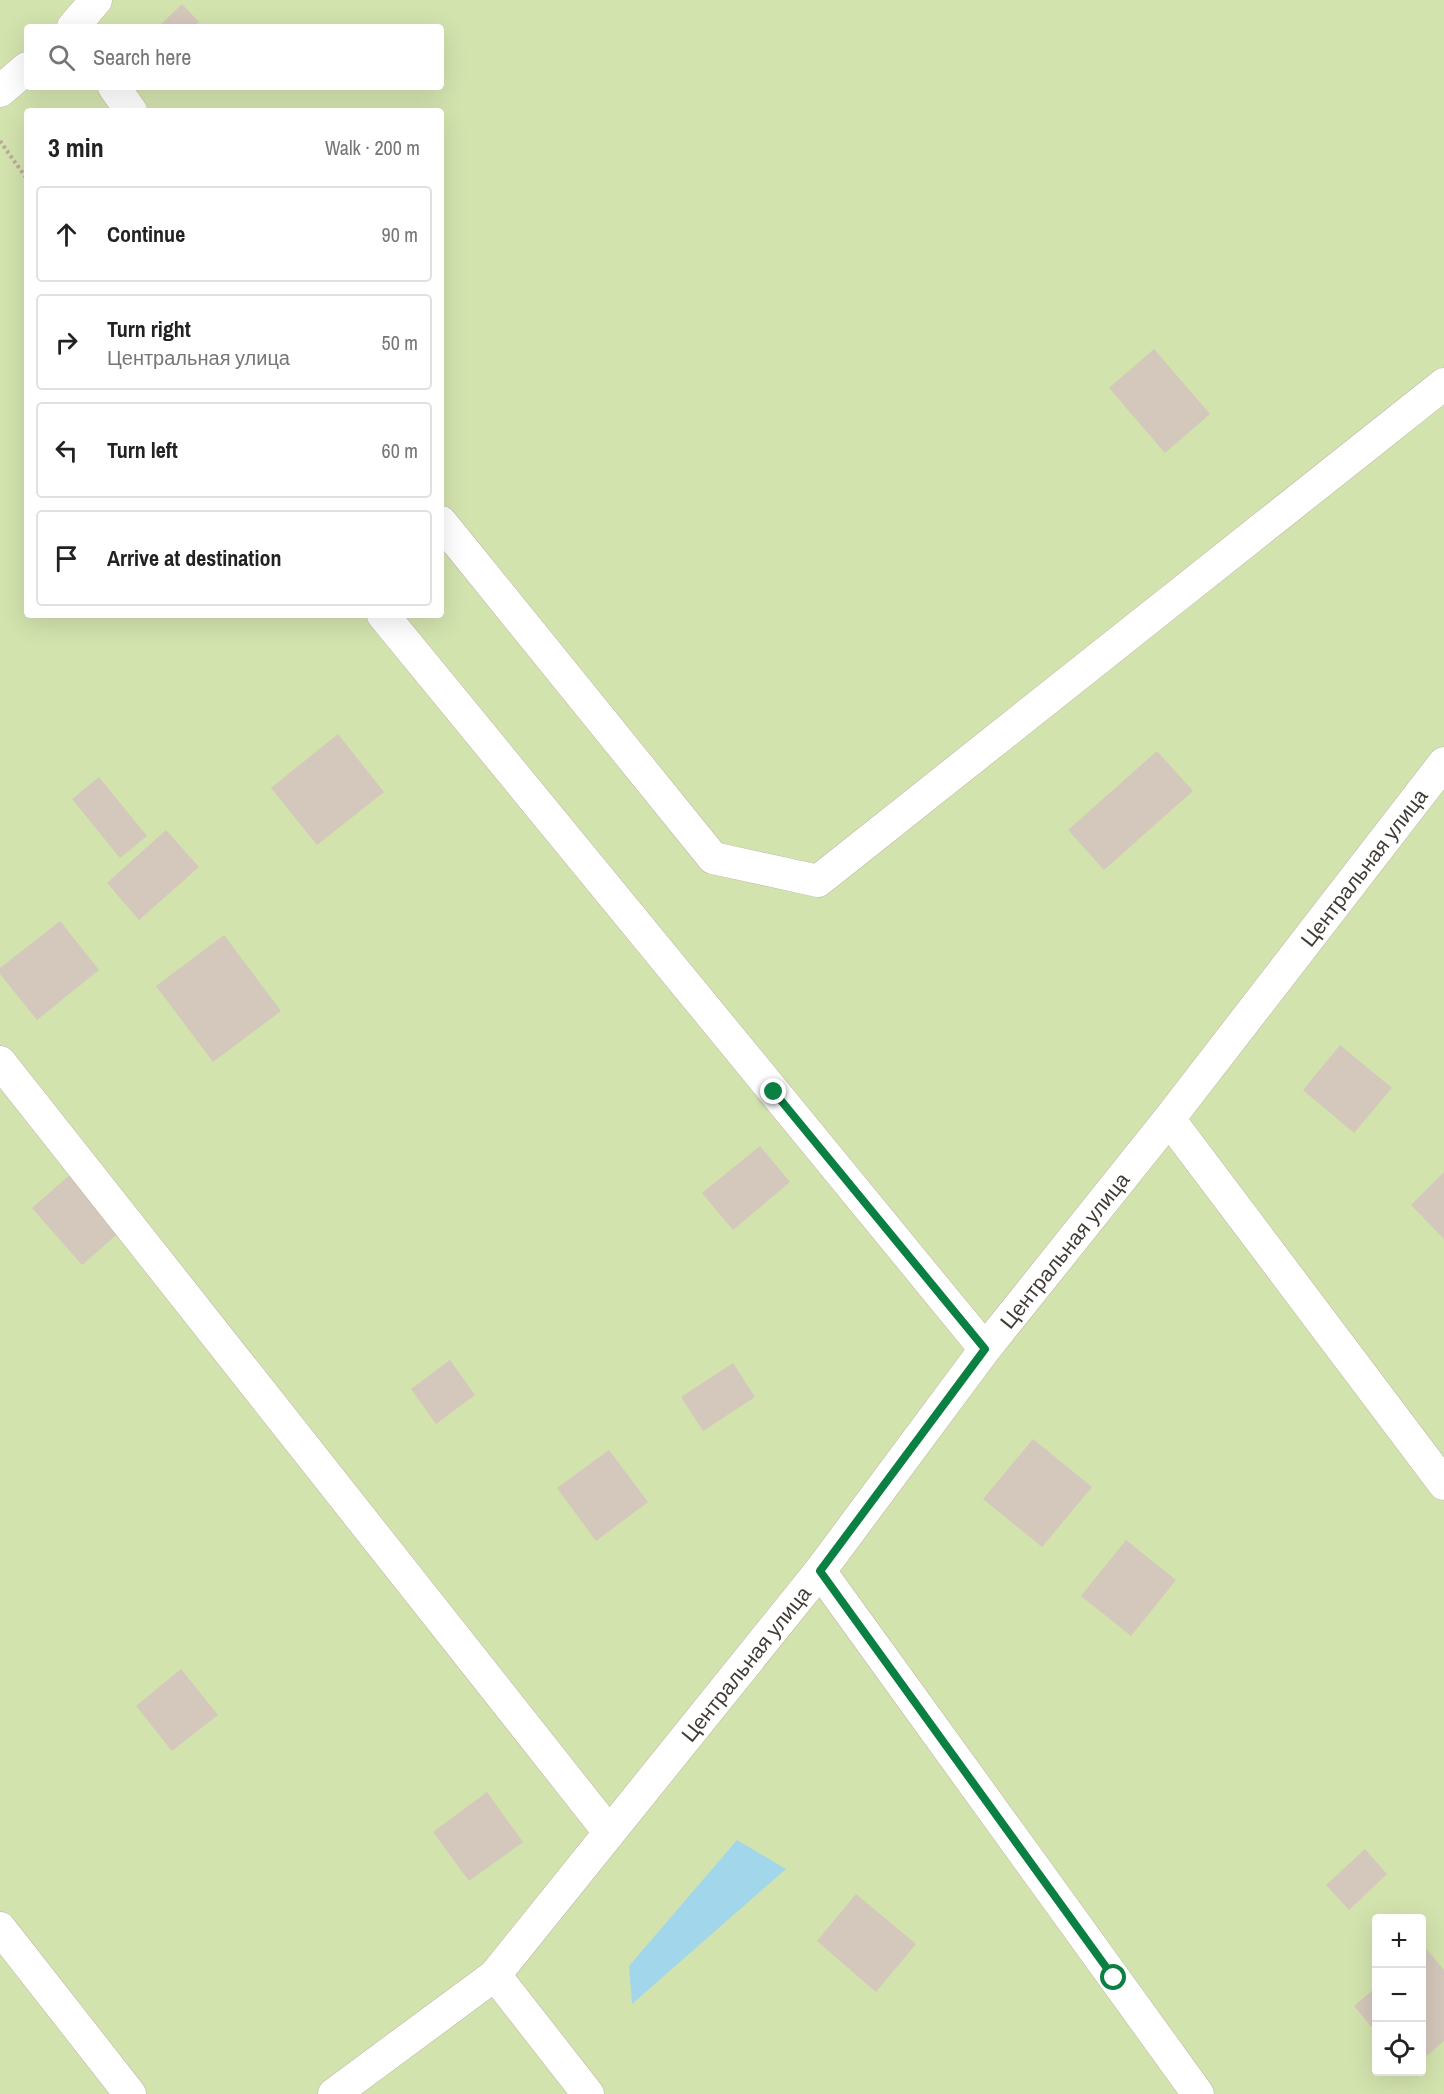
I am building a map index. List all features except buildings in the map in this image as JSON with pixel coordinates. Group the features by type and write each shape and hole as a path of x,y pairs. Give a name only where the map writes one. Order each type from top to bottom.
{"street":[{"path":"76,24 96,0"},
{"path":"0,91 24,71"},
{"path":"116,90 128,108"},
{"path":"444,526 713,858 818,881 1444,384"},
{"path":"385,618 985,1349"},
{"name":"Центральная улица","path":"334,2094 495,1975 820,1571 985,1349 1169,1119 1444,763"},
{"path":"0,1062 609,1832"},
{"path":"1169,1119 1444,1484"},
{"path":"820,1571 1198,2094"},
{"path":"0,1928 130,2094"},
{"path":"495,1975 588,2094"}],"path":[{"path":"0,141 24,175"}],"green space":[{"path":"0,0 1444,0 1444,2094 0,2094"}],"water":[{"path":"737,1840 786,1869 632,2004 629,1966"}],"route":[{"path":"774,1092 985,1349 820,1571 1114,1978"}]}
